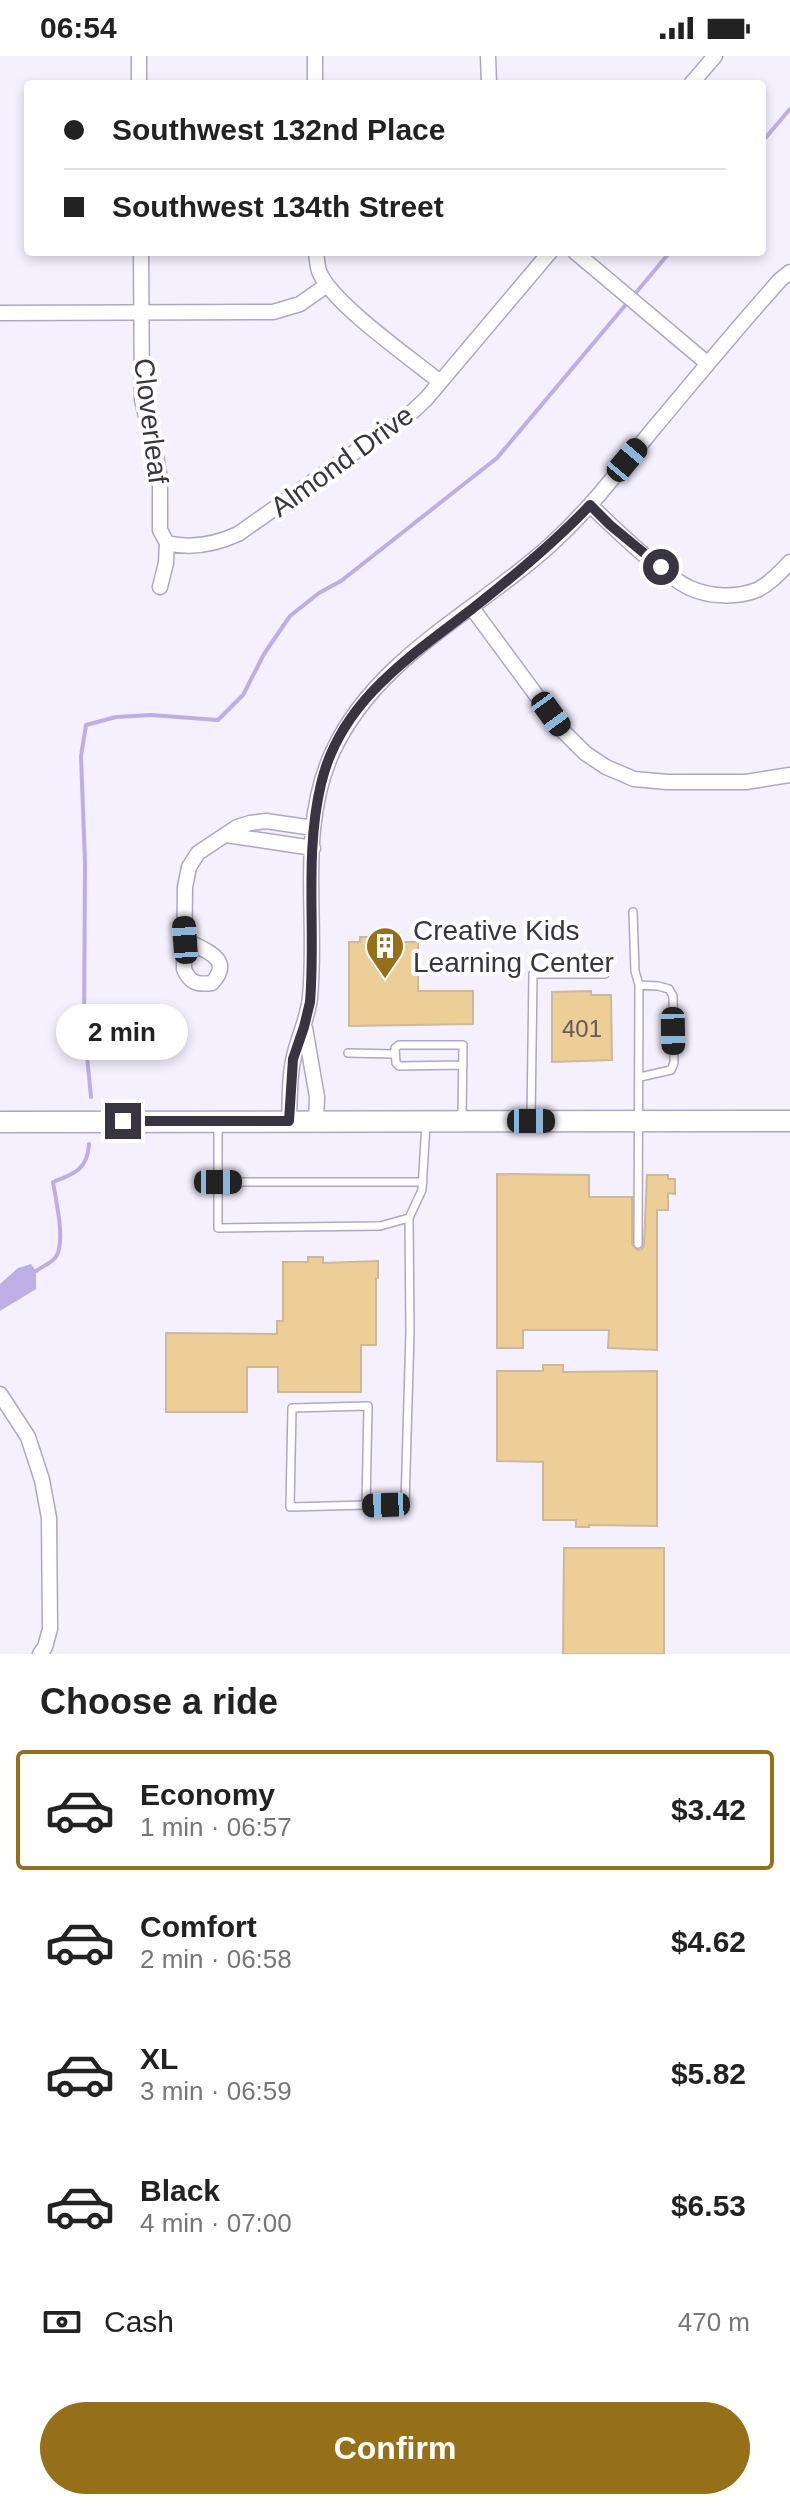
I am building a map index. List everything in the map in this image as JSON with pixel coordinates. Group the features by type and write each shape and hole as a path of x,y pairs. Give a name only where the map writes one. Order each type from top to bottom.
{"main road":[{"path":"0,1122 790,1121"}],"street":[{"path":"139,56 139,80"},
{"path":"315,56 315,80"},
{"path":"488,56 489,80"},
{"path":"694,80 715,56"},
{"name":"Cloverleaf","path":"141,256 142,400 160,479 160,530 167,543 160,587"},
{"path":"317,256 319,271 343,304 440,382"},
{"name":"Almond Drive","path":"167,543 194,545 238,534 412,412 547,256"},
{"path":"580,256 707,363"},
{"path":"289,1121 293,1059 304,1027 312,978 313,828 325,770 338,741 365,697 409,655 550,546 590,505 707,363 790,272"},
{"path":"0,313 273,312 300,304 327,285"},
{"path":"590,505 661,567 683,583 703,592 729,595 756,590 790,562"},
{"path":"472,608 562,730 585,753 606,767 634,779 667,782 746,782 790,775"},
{"path":"185,940 183,910 189,867 198,853 237,827 266,821 313,828"},
{"path":"226,835 313,848"},
{"path":"304,1027 317,1097 316,1121"},
{"path":"0,1394 28,1437 42,1480 49,1518 50,1629 41,1653"}],"lane":[{"path":"633,912 635,971 639,985 638,1244"},
{"path":"531,1121 533,974 605,974"},
{"path":"639,985 669,989 673,996 674,1047 671,1070 640,1077"},
{"path":"462,1121 463,1065 462,1044 399,1045 395,1048 399,1066 463,1065"},
{"path":"348,1053 395,1054"},
{"path":"218,1121 218,1228 380,1226 409,1218"},
{"path":"366,1505 368,1406 292,1408 290,1507 405,1504 410,1332 409,1218 422,1190 426,1121"},
{"path":"218,1182 423,1182"}],"shaded area":[{"path":"31,1264 36,1271 36,1289 0,1311 0,1284 18,1268"}],"building":[{"name":"Creative Kids Learning Center","path":"360,937 373,937 373,942 418,942 418,991 473,991 473,1024 349,1026 349,942 360,942"},
{"path":"591,991 591,995 611,995 612,1060 552,1062 552,992"},
{"path":"497,1174 589,1175 589,1197 632,1197 632,1244 637,1250 644,1245 647,1175 668,1175 668,1179 675,1179 675,1194 668,1193 668,1210 657,1210 657,1350 608,1348 609,1330 523,1330 523,1348 497,1348"},
{"path":"308,1257 323,1257 323,1263 378,1261 376,1345 361,1345 361,1392 278,1392 278,1367 247,1367 247,1412 166,1412 166,1333 277,1334 277,1321 283,1321 283,1262 308,1262"},
{"path":"543,1365 563,1365 563,1372 657,1371 657,1526 576,1527 576,1520 543,1520 543,1462 497,1461 497,1371 543,1371"},
{"path":"564,1548 664,1548 664,1654 563,1654"}],"waterway":[{"path":"766,137 790,109"},
{"path":"634,295 667,256"},
{"path":"91,1097 84,1026 85,862 81,756 86,725 116,717 151,715 218,720 243,695 264,654 290,616 319,593 341,581 497,458 628,302"},
{"path":"36,1271 53,1260 59,1248 59,1219 53,1182 83,1165 89,1144"}],"place":[{"name":"Creative Kids Learning Center","path":"385,980"}],"route":[{"path":"123,1121 289,1121 293,1059 310,1002 313,828 321,783 349,721 380,681 550,546 590,505 661,567"}]}
